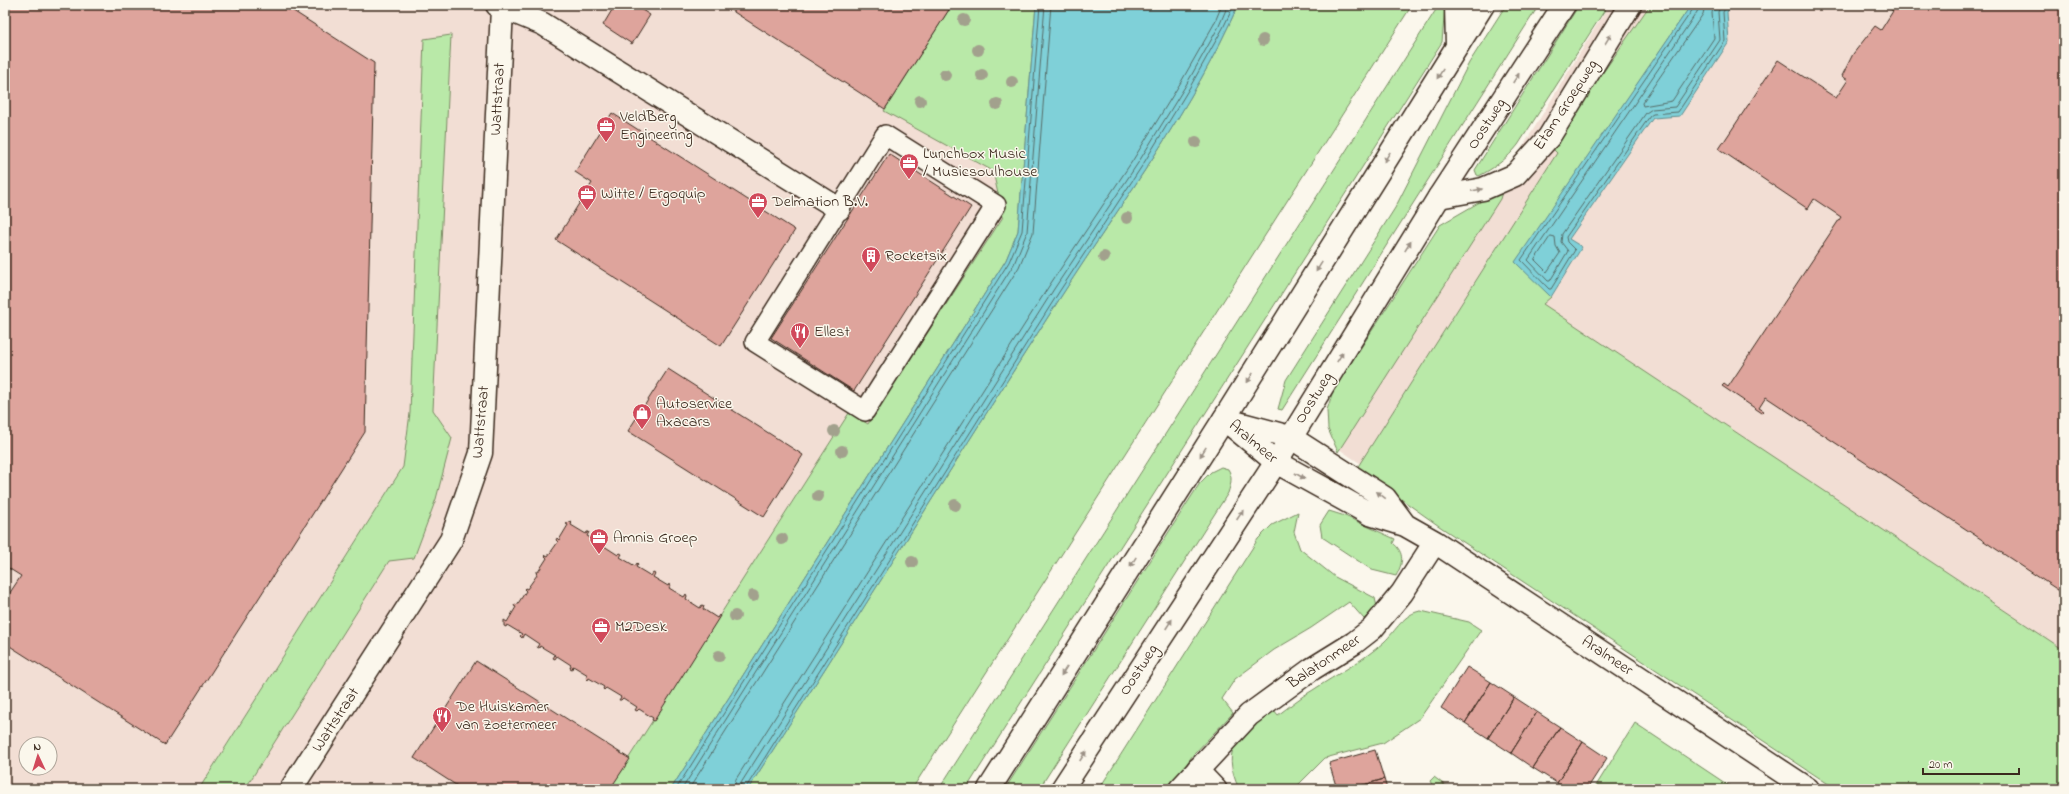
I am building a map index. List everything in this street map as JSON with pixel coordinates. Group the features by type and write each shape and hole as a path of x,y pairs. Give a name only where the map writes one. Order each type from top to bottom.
{"street":[{"path":"1456,5 1457,46"},
{"path":"989,789 1224,419 1483,5"},
{"name":"Oostweg","path":"1062,789 1276,462 1439,197 1564,5"},
{"name":"Etam Groepweg","path":"1439,197 1483,190 1515,175 1549,137 1630,5"},
{"path":"501,6 543,24 839,209"},
{"name":"Wattstraat","path":"291,789 451,540 481,453 501,6"},
{"name":"Aralmeer","path":"1224,419 1290,437 1386,498 1406,525"},
{"name":"Aralmeer","path":"1224,419 1276,462 1370,514 1406,525 1435,542 1808,789"},
{"name":"Balatonmeer","path":"1180,789 1197,768 1248,716 1312,669 1354,643 1372,629 1402,593 1435,542"}],"lane":[{"path":"885,135 996,205 865,411 754,342 839,209 885,135"},
{"path":"1197,768 1217,789"}],"shaded area":[{"path":"5,5 994,5 977,162 993,171 1003,217 648,789 5,789"},
{"path":"1609,5 2064,5 2064,789 1843,789 1339,449"}],"green space":[{"path":"952,5 1036,5 1018,231 1006,260 671,789 609,789 849,413 868,424 1003,217 993,171 884,111"},
{"path":"1238,5 1412,5 912,789 748,789 1022,357 1179,117 1220,43"},
{"path":"1439,5 1445,5 1442,42 966,789 939,789"},
{"path":"1506,5 1539,5 1282,410 1278,409 1286,380 1395,208 1469,63"},
{"path":"1579,5 1608,5 1518,145 1500,163 1479,176 1477,175 1475,170"},
{"path":"1650,5 1691,5 1516,262 1551,297 1543,304 2064,650 2064,789 1836,789 1439,526 1357,468 1557,153 1551,147"},
{"path":"451,35 433,410 452,438 436,499 414,558 389,561 245,789 199,789 403,467 410,413 424,39"},
{"path":"1497,192 1502,192 1500,199 1338,452 1328,429 1327,410 1333,391 1440,225"},
{"path":"1221,467 1228,469 1231,475 1231,484 1228,493 1039,789 1005,789 1200,483 1211,472"},
{"path":"1329,511 1345,516 1395,539 1393,543 1400,551 1402,558 1396,576 1372,570 1322,537 1320,525"},
{"path":"1298,512 1294,532 1300,549 1335,577 1375,598 1377,607 1364,619 1349,602 1311,628 1274,650 1235,679 1222,699 1233,713 1193,755 1168,789 1099,789 1258,539 1272,525"},
{"path":"1421,611 1469,622 1481,630 1420,718 1383,743 1325,758 1294,789 1239,789 1233,774 1231,762 1232,751 1236,742 1243,734 1274,710 1278,715 1304,696 1350,667 1384,642 1410,615"},
{"path":"1635,723 1734,789 1594,789"},
{"path":"1434,777 1450,789 1434,789 1430,781"}],"water":[{"path":"1036,5 1238,5 1220,43 1179,117 1022,357 748,789 671,789 1006,260 1018,231"},
{"path":"1691,5 1732,5 1727,12 1729,42 1680,116 1653,118 1569,239 1582,247 1551,297 1515,262"}],"building":[{"path":"5,5 284,5 374,63 365,432 165,745 5,643 5,600 21,576 5,566"},
{"path":"615,5 634,5 650,15 632,44 603,25"},
{"path":"723,5 952,5 885,109"},
{"path":"1884,5 2064,5 2064,594 1766,397 1759,408 1764,411 1762,413 1722,386 1724,384 1728,387 1841,217 1814,199 1808,209 1719,149 1778,60 1836,98 1848,80 1842,76 1853,54 1875,26 1881,30 1893,11"},
{"path":"612,113 795,230 721,346 556,240 592,183 575,172"},
{"name":"Rocketsix","path":"889,154 971,207 854,391 771,338"},
{"path":"668,369 803,455 764,517 628,431"},
{"path":"571,521 571,525 586,534 589,532 587,536 602,544 604,542 606,543 604,546 618,555 620,553 622,554 620,557 635,566 637,563 638,564 636,567 651,576 653,573 655,574 653,577 668,586 669,584 671,585 669,588 684,597 686,594 686,599 700,608 702,605 704,606 703,609 717,618 719,615 720,616 654,721 652,720 653,718 639,709 637,711 635,710 637,707 623,698 619,700 621,697 606,688 604,690 604,687 589,678 588,680 586,678 588,675 573,666 572,669 570,668 571,665 557,656 555,659 553,658 555,655 540,646 539,648 537,647 539,644 524,634 522,638 520,636 522,634 507,625 506,627 504,626 504,620 507,622 516,607 514,606 515,604 517,605 526,591 524,589 527,589 537,575 536,572 538,572 547,558 545,556 548,556 558,542 556,540 557,538 559,540 568,525 566,524"},
{"path":"476,661 630,759 610,789 462,789 414,758"},
{"path":"1467,667 1491,682 1465,723 1441,708"},
{"path":"1491,682 1514,697 1488,738 1465,723"},
{"path":"1514,697 1537,712 1511,753 1488,738"},
{"path":"1537,712 1560,727 1533,768 1511,753"},
{"path":"1560,727 1583,742 1557,783 1533,768"},
{"path":"1583,742 1607,758 1587,789 1565,789 1557,783"},
{"path":"1375,750 1384,779 1350,789 1337,789 1329,763"},
{"path":"1384,779 1387,789 1350,789"}],"place":[{"name":"VeldBerg Engineering","path":"606,143"},
{"name":"Lunchbox Music / Musicsoulhouse","path":"909,180"},
{"name":"Witte / Ergoquip","path":"587,211"},
{"name":"Delmation B.V.","path":"758,219"},
{"name":"Rocketsix","path":"871,273"},
{"name":"Ellest","path":"800,349"},
{"name":"Autoservice Axacars","path":"642,430"},
{"name":"Amnis Groep","path":"599,555"},
{"name":"M2Desk","path":"601,644"},
{"name":"De Huiskamer van Zoetermeer","path":"442,733"}]}
